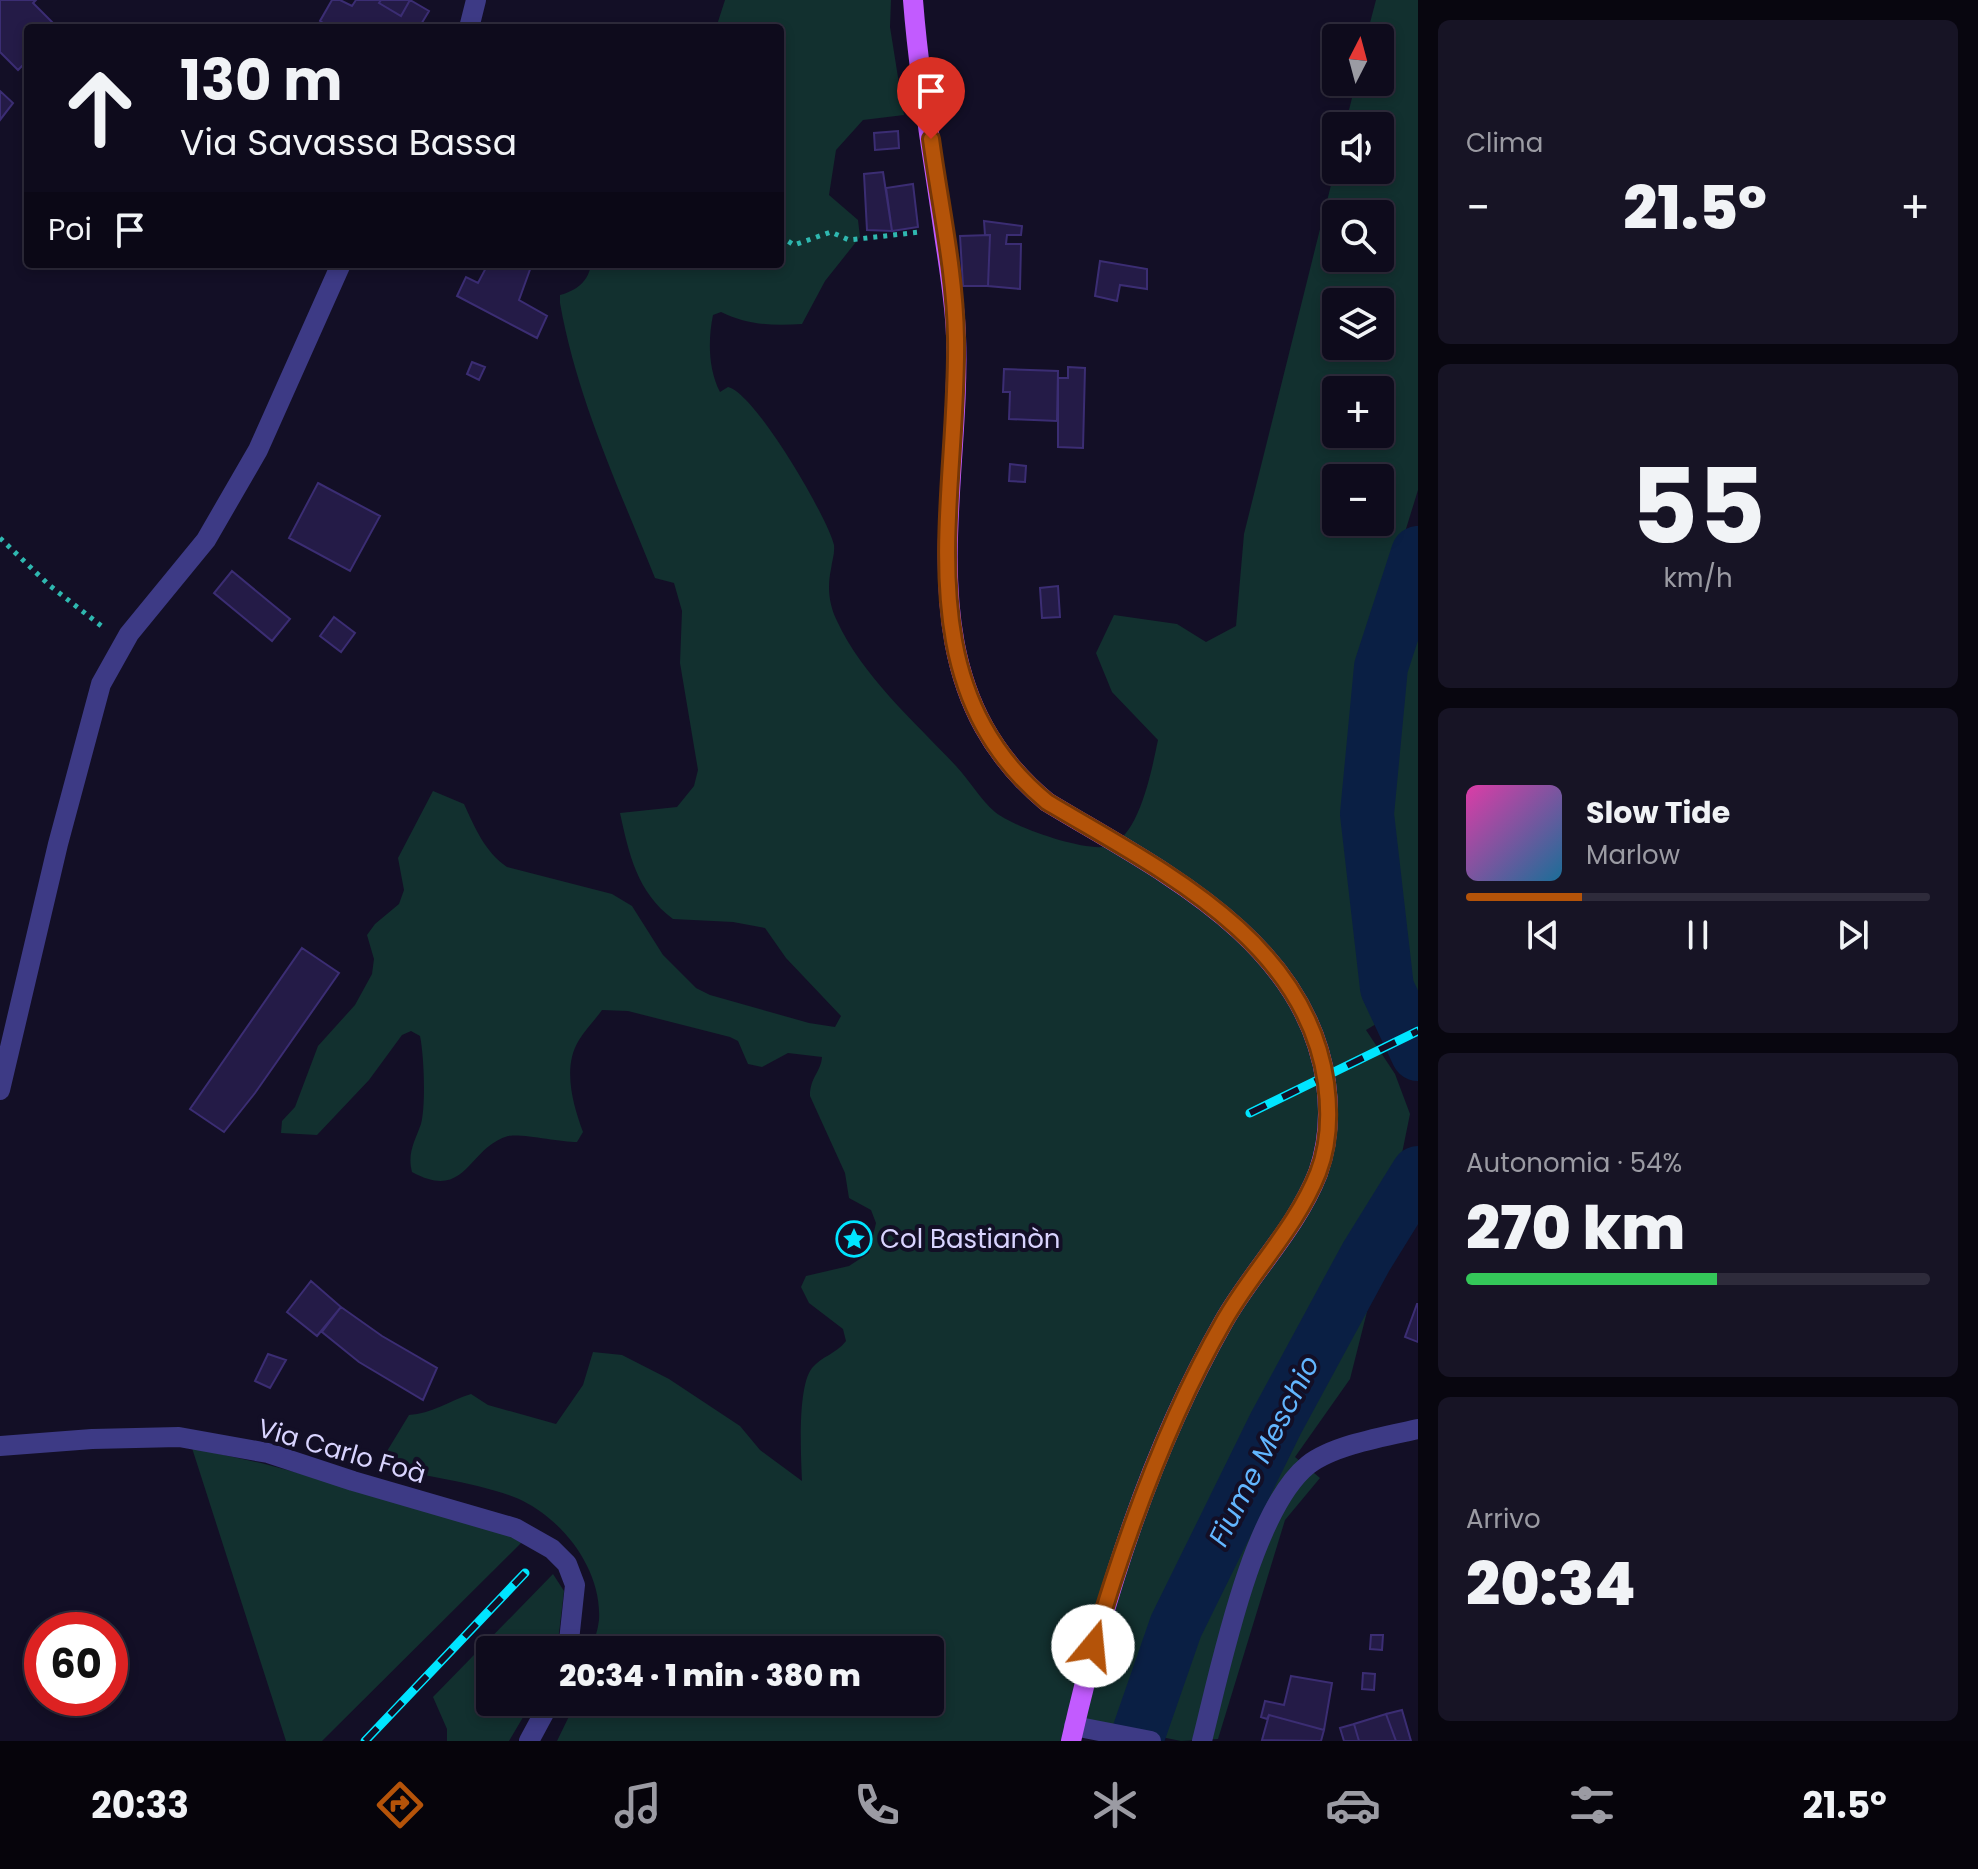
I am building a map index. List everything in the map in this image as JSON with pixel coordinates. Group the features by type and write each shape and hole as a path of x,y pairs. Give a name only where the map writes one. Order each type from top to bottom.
{"main road":[{"path":"913,0 956,336 947,587 954,645 972,704 1003,758 1030,788 1047,802 1202,899 1269,958 1295,993 1313,1032 1324,1073 1328,1115 1324,1151 1308,1195 1225,1320 1166,1444 1115,1573 1087,1666 1072,1734"}],"street":[{"path":"470,24 476,0"},
{"path":"0,1090 58,844 101,684 124,643 206,540 258,450 339,268"},
{"path":"1202,1741 1236,1609 1273,1510 1292,1480 1328,1453 1418,1429"},
{"name":"Via Carlo Foà","path":"0,1446 179,1437 268,1453 515,1528 552,1549 567,1564 575,1585 570,1636"},
{"path":"529,1741 542,1716"},
{"path":"1072,1734 1109,1733 1151,1741"}],"path":[{"path":"784,239 794,245 831,232 849,240 944,230"},
{"path":"0,538 49,585 124,643"}],"green space":[{"path":"725,0 891,0 890,27 904,115 863,120 836,150 829,195 858,220 860,237 825,281 802,324 760,324 721,312 713,315 710,344 713,374 720,392 728,387 740,394 755,410 805,484 834,545 829,583 832,608 848,642 875,680 995,812 1017,825 1050,837 1084,846 1109,846 1120,840 1137,815 1158,740 1112,692 1096,653 1114,615 1177,624 1206,642 1236,626 1244,534 1322,221 1322,272 1394,272 1394,200 1327,200 1331,184 1394,184 1394,112 1348,112 1352,96 1394,96 1394,24 1370,24 1376,0 1418,0 1418,490 1360,678 1352,780 1396,773 1400,665 1418,619 1418,999 1366,1030 1395,1074 1410,1114 1399,1168 1338,1264 1374,1284 1350,1379 1295,1457 1320,1478 1285,1520 1218,1739 1181,1741 1067,1718 1061,1741 557,1741 569,1716 944,1716 944,1636 595,1636 599,1620 598,1602 587,1566 566,1535 538,1510 508,1495 472,1485 378,1466 409,1415 432,1410 471,1394 488,1405 556,1424 583,1385 593,1352 622,1355 669,1379 740,1426 760,1450 802,1481 801,1422 807,1377 816,1364 846,1341 843,1329 809,1303 801,1287 806,1276 849,1266 869,1253 876,1223 871,1210 849,1198 845,1173 810,1096 822,1057 788,1053 762,1067 748,1064 738,1041 730,1037 628,1011 602,1010 581,1036 574,1051 571,1086 583,1132 577,1142 508,1136 494,1142 456,1177 444,1181 430,1180 412,1172 411,1153 423,1116 424,1080 420,1036 411,1031 402,1035 369,1080 317,1135 281,1133 282,1121 295,1107 318,1046 355,1005 372,974 374,959 367,935 399,904 404,890 398,858 433,791 464,804 487,847 507,867 612,894 632,906 663,955 696,988 710,995 809,1023 835,1027 841,1016 786,958 765,928 733,922 673,919 651,897 636,871 620,813 677,807 694,786 698,770 680,663 682,611 674,583 655,578 600,443 567,339 560,295 581,284 590,268 784,268 784,24 717,24"},
{"path":"192,1448 261,1463 477,1521 522,1542 322,1741 286,1741"},
{"path":"553,1574 564,1591 559,1636 493,1636"},
{"path":"476,1653 476,1716 524,1716 509,1741 447,1741 447,1729 433,1697"}],"building":[{"path":"0,0 36,0 33,3 54,24 24,24 24,64 18,70 0,52"},
{"path":"332,0 352,6 356,0 381,0 379,3 401,16 410,0 429,11 421,24 325,24 320,21"},
{"path":"381,0 410,0 401,16 379,3"},
{"path":"0,91 13,103 0,120"},
{"path":"898,131 899,148 875,150 874,133"},
{"path":"883,172 892,231 867,230 864,174"},
{"path":"913,184 918,227 892,231 886,188"},
{"path":"984,221 1022,226 1021,235 1007,235 1006,244 1021,244 1020,289 988,286 990,235 985,235"},
{"path":"990,235 988,286 963,286 960,236"},
{"path":"1100,261 1147,269 1147,289 1120,285 1117,301 1095,296"},
{"path":"486,268 531,268 519,300 547,316 537,338 457,296 466,277 478,283"},
{"path":"472,362 485,367 479,380 467,374"},
{"path":"1068,367 1085,368 1083,448 1058,447 1058,378 1068,378"},
{"path":"1004,369 1058,371 1057,421 1009,419 1010,392 1003,392"},
{"path":"1010,464 1026,466 1025,482 1009,481"},
{"path":"318,483 380,516 350,571 289,538"},
{"path":"232,571 290,619 272,641 214,593"},
{"path":"1058,586 1060,617 1042,618 1040,588"},
{"path":"334,617 355,633 341,652 320,636"},
{"path":"302,948 339,973 224,1132 190,1109"},
{"path":"311,1281 341,1307 317,1336 287,1312"},
{"path":"1418,1304 1418,1342 1405,1337"},
{"path":"341,1307 382,1336 437,1368 423,1400 359,1362 322,1332"},
{"path":"268,1354 286,1360 270,1388 255,1381"},
{"path":"1371,1635 1383,1635 1382,1650 1370,1649"},
{"path":"1363,1673 1375,1674 1374,1690 1362,1689"},
{"path":"1291,1676 1332,1683 1324,1730 1269,1715 1267,1719 1261,1717 1265,1701 1284,1705"},
{"path":"1402,1710 1411,1741 1396,1741 1386,1714"},
{"path":"1386,1714 1396,1741 1359,1741 1354,1724"},
{"path":"1269,1715 1324,1730 1321,1741 1262,1740"},
{"path":"1354,1724 1359,1741 1344,1741 1340,1728"}],"waterway":[{"name":"Fiume Meschio","path":"1418,553 1381,667 1367,814 1387,988 1418,1054"},
{"name":"Fiume Meschio","path":"1136,1741 1176,1626 1276,1423 1366,1257 1418,1173"}],"railway":[{"path":"1250,1113 1418,1031"},
{"path":"365,1741 525,1573"}],"place":[{"name":"Col Bastianòn","path":"854,1239"}],"route":[{"path":"931,139 954,301 956,336 947,587 950,628 972,704 1003,758 1030,788 1047,802 1202,899 1269,958 1295,993 1313,1032 1327,1095 1327,1134 1312,1187 1295,1218 1225,1320 1182,1404 1133,1524 1093,1646"}]}
